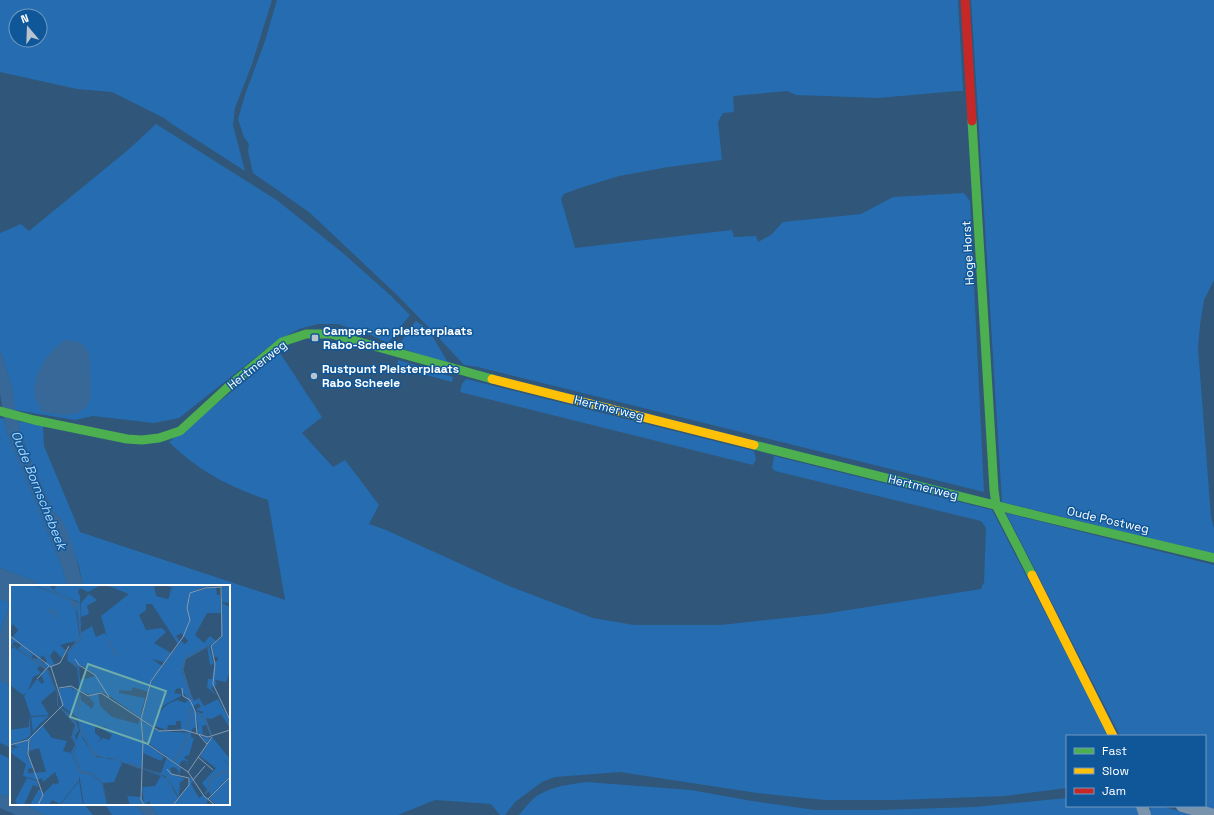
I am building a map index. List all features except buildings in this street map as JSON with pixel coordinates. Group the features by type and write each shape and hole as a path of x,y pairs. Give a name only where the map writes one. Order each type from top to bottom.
{"street":[{"name":"Hoge Horst","path":"965,0 996,505"},
{"name":"Hertmerweg","path":"0,411 127,439 142,440 168,436 180,431 189,424 228,387 282,342 306,334 331,334 468,373 996,505"},
{"name":"Oude Postweg","path":"996,505 1214,558"},
{"path":"996,505 1112,735"},
{"path":"1186,807 1214,815"}],"shaded area":[{"path":"0,0 272,0 252,64 235,108 233,125 245,171 164,118 112,92 77,89 0,72"},
{"path":"277,0 958,0 963,91 878,98 796,95 787,91 733,96 734,112 723,113 718,122 722,160 668,167 619,176 564,194 561,199 575,248 732,230 734,237 756,236 758,242 771,235 783,222 861,214 893,197 964,193 970,201 984,492 478,367 464,365 396,294 309,212 253,173 248,151 249,144 244,137 238,119 246,92 265,41"},
{"path":"971,0 1214,0 1214,280 1204,300 1198,348 1211,517 1214,529 1214,554 1002,502"},
{"path":"156,124 278,201 344,254 390,295 410,315 388,343 371,335 338,324 318,324 299,329 275,342 179,418 154,423 93,416 75,420 15,410 12,388 0,349 0,233 21,224 29,231 128,150"},
{"path":"416,321 428,329 449,364 397,347"},
{"path":"280,353 322,417 302,433 333,467 345,460 379,505 369,524 386,530 509,586 593,618 634,625 721,625 823,614 981,589 984,582 986,528 981,521 775,471 772,468 774,456 992,510 1108,735 1066,735 1066,788 1005,796 896,800 824,800 757,793 620,772 555,777 542,782 515,802 505,815 500,815 491,804 435,800 398,815 157,815 151,805 230,805 230,585 83,585 79,566 61,519 53,512 27,450 17,421 43,426 44,446 80,532 285,600 268,500 228,484 203,470 169,442"},
{"path":"398,360 453,377 452,382 397,367"},
{"path":"466,379 754,451 756,459 753,465 460,392 462,384"},
{"path":"0,418 4,419 8,435 63,569 67,585 35,585 36,582 0,568"},
{"path":"1006,513 1214,565 1214,812 1199,807 1206,807 1206,735 1119,735"},
{"path":"0,599 10,603 0,634"},
{"path":"0,681 9,685 10,682 10,748 0,743"},
{"path":"0,754 10,759 10,798 0,794"},
{"path":"586,782 691,790 815,810 975,807 1066,798 1066,807 1139,807 1141,815 519,815 532,800 544,792 557,787"},
{"path":"26,805 85,805 93,815 45,815"},
{"path":"106,805 136,805 144,815 112,815"},
{"path":"1151,807 1165,807 1193,815 1149,815"}],"water":[{"path":"67,340 80,343 88,351 90,364 90,400 85,408 74,414 61,415 41,411 35,397 34,389 39,372 48,356 54,349"},
{"name":"Oude Bornschebeek","path":"0,349 12,388 17,421 27,450 53,512 60,518 67,531 83,585 67,585 63,569 8,435 0,393"},
{"path":"0,568 36,582 35,585 10,585 10,603 0,599"},
{"path":"10,603 9,685 0,681 0,634"},
{"path":"0,794 10,798 10,805 26,805 45,815 16,815 0,808"},
{"path":"136,805 151,805 157,815 144,815"}],"traffic: fast":[{"path":"972,121 994,490 996,505 1032,575"},
{"path":"0,411 34,420 127,439 142,440 159,438 180,431 228,387 282,342 306,334 331,334 492,379"},
{"path":"754,445 1214,558"}],"traffic: slow":[{"path":"492,379 754,445"},
{"path":"1032,575 1112,735"}],"traffic: jam":[{"path":"965,0 972,121"}],"place":[{"name":"Camper- en pleisterplaats Rabo-Scheele","path":"315,338"},
{"name":"Rustpunt Pleisterplaats Rabo Scheele","path":"314,376"}]}
